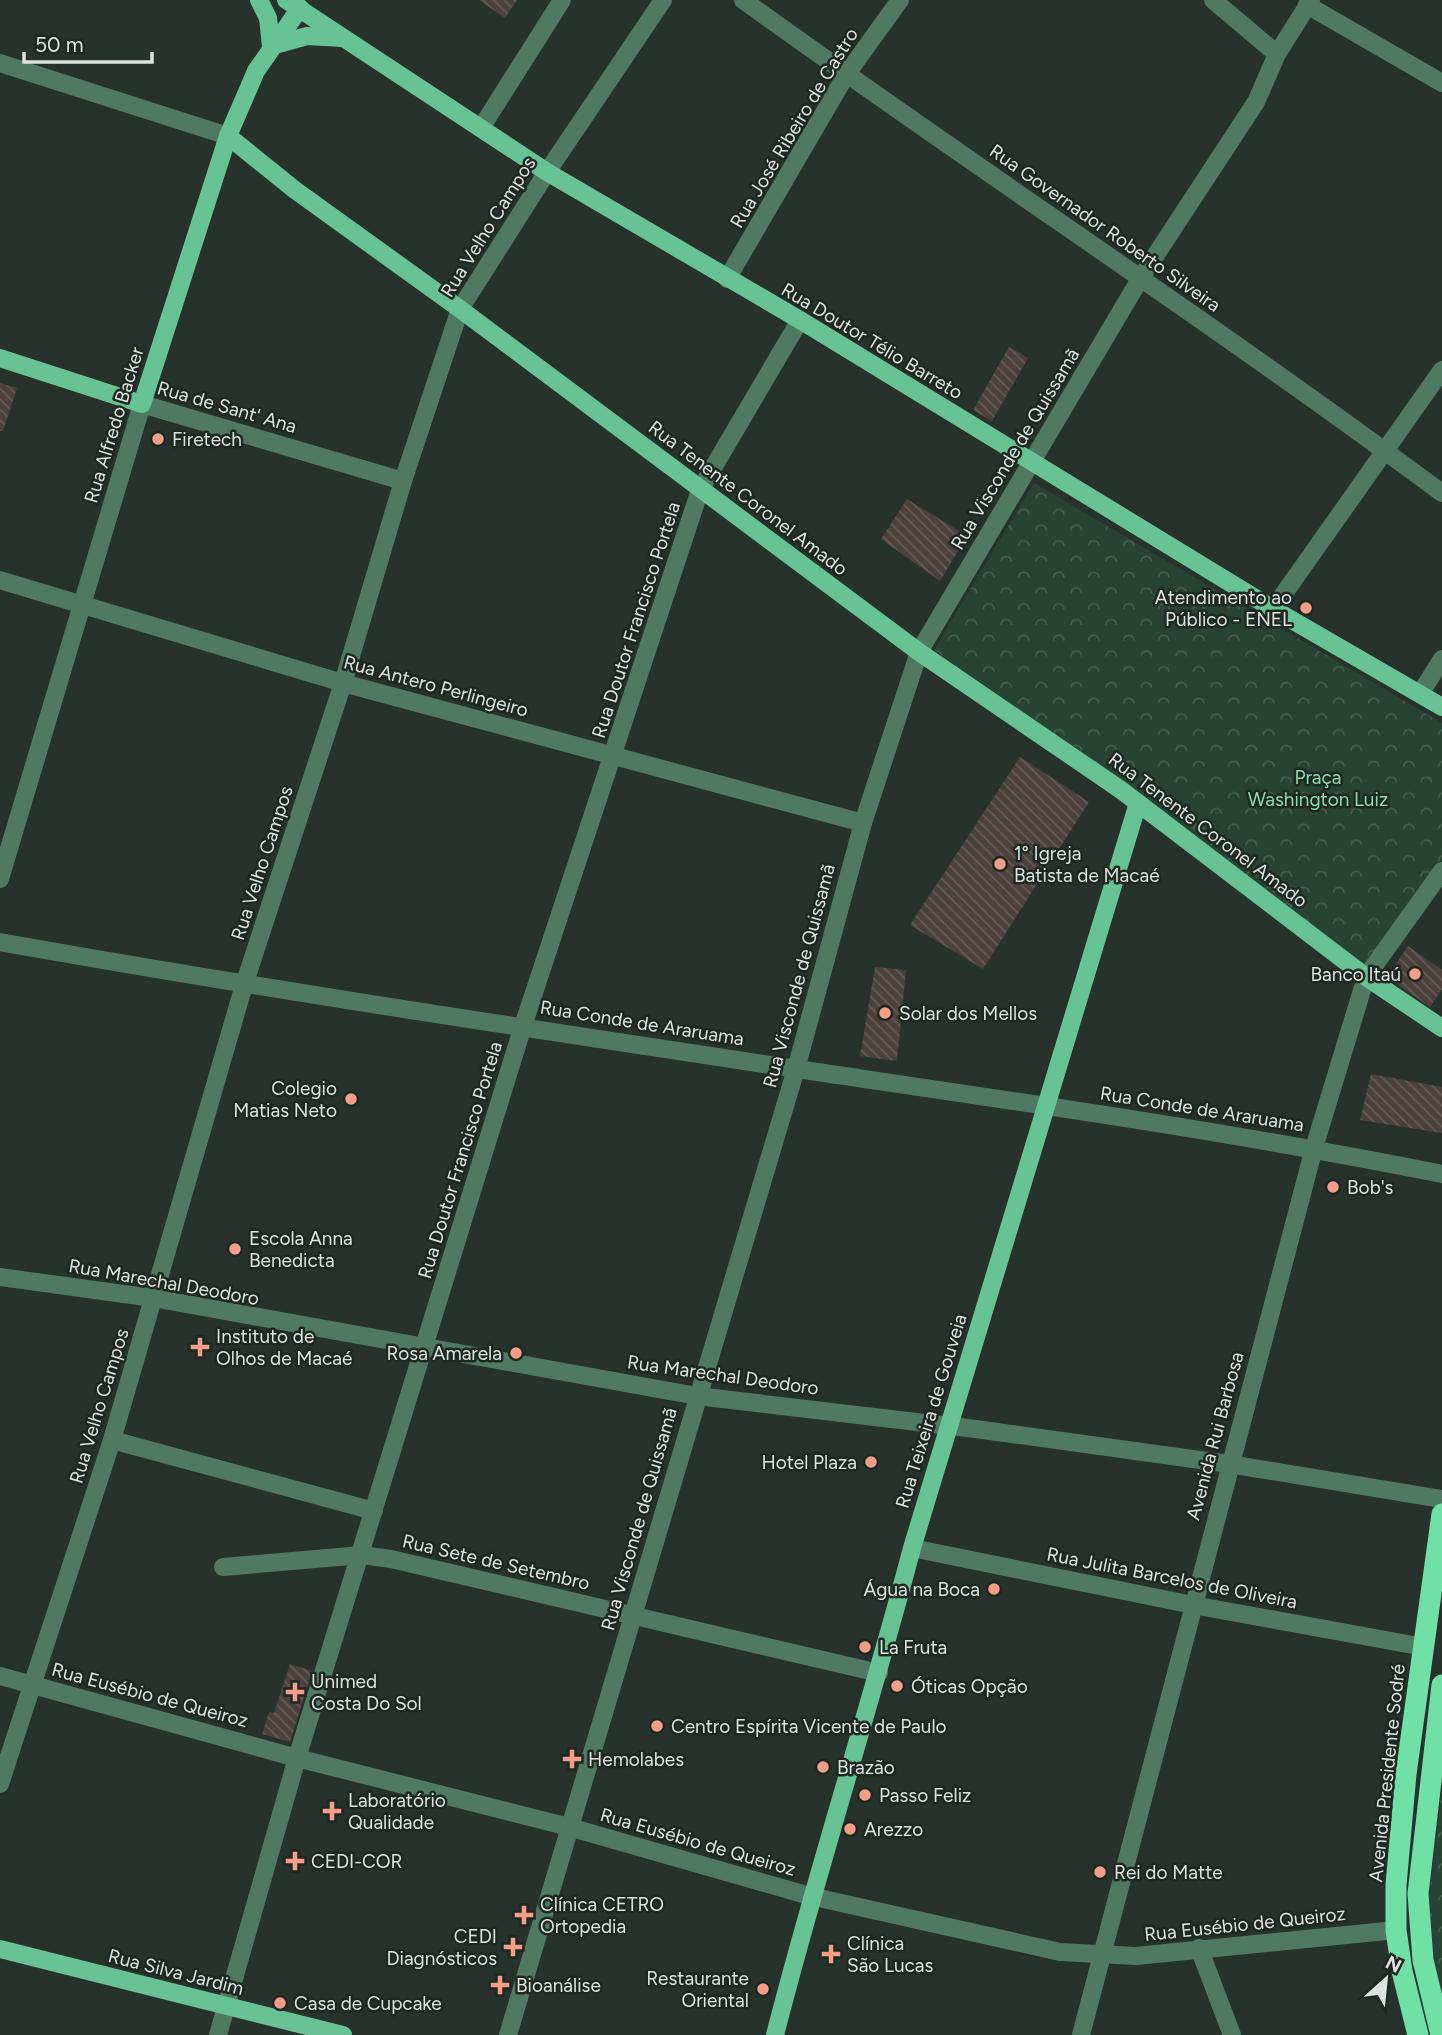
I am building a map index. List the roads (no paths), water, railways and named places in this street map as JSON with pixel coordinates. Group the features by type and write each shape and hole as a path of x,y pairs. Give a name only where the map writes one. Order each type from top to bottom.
{"highway":[{"name":"Avenida Presidente Sodré","path":"1418,2035 1402,1971 1396,1930 1406,1774 1442,1514"},
{"path":"1441,2035 1423,1960 1418,1894 1442,1685"}],"main road":[{"path":"259,0 268,18 271,46 307,36 346,38"},
{"name":"Rua Alfredo Backer","path":"142,404 228,136 271,46 297,3"},
{"name":"Rua Doutor Télio Barreto","path":"297,3 547,172 800,320 1273,609 1442,707"},
{"name":"Rua Tenente Coronel Amado","path":"228,136 295,190 460,309 919,652 1138,803 1366,977 1442,1028"},
{"name":"Rua de Sant' Ana","path":"0,358 142,404"},
{"name":"Rua Teixeira de Gouveia","path":"775,2035 810,1896 879,1672 912,1548 1138,803"},
{"name":"Rua Silva Jardim","path":"0,1949 343,2035"}],"street":[{"path":"481,128 562,0"},
{"name":"Rua Velho Campos","path":"0,1784 112,1440 244,985 343,683 403,481 460,309 547,172 663,0"},
{"name":"Rua Governador Roberto Silveira","path":"743,0 846,75 1009,184 1442,493"},
{"name":"Rua José Ribeiro de Castro","path":"727,279 846,75 900,0"},
{"path":"1213,0 1277,54"},
{"path":"1309,3 1442,83"},
{"name":"Rua Visconde de Quissamã","path":"508,2035 796,1069 863,823 919,652 1140,279 1256,102 1277,54 1309,3"},
{"name":"Rua Tenente Coronel Amado","path":"0,63 228,136"},
{"name":"Rua Doutor Francisco Portela","path":"218,2035 297,1758 426,1348 523,1026 700,490 800,320"},
{"path":"1273,609 1442,370"},
{"name":"Rua de Sant' Ana","path":"142,404 403,481"},
{"name":"Rua Alfredo Backer","path":"0,879 142,404"},
{"name":"Rua Antero Perlingeiro","path":"0,580 343,683 863,823"},
{"path":"1420,694 1442,659"},
{"name":"Avenida Rui Barbosa","path":"1082,2035 1229,1464 1314,1148 1366,977 1442,871"},
{"name":"Rua Conde de Araruama","path":"0,942 244,985 1046,1104 1314,1148 1442,1174"},
{"name":"Rua Marechal Deodoro","path":"0,1277 153,1298 697,1396 949,1426 1229,1464 1442,1499"},
{"path":"112,1440 374,1511"},
{"name":"Rua Julita Barcelos de Oliveira","path":"912,1548 1193,1605 1424,1647"},
{"name":"Rua Sete de Setembro","path":"223,1567 362,1555 391,1559 879,1672"},
{"name":"Rua Eusébio de Queiroz","path":"0,1676 297,1758 569,1826 810,1896 1060,1952 1101,1956 1396,1930"},
{"path":"1199,1948 1232,2035"}],"place":[{"name":"Firetech","path":"158,439"},
{"name":"Atendimento ao Público - ENEL","path":"1306,608"},
{"name":"1° Igreja Batista de Macaé","path":"1000,864"},
{"name":"Banco Itaú","path":"1415,974"},
{"name":"Solar dos Mellos","path":"885,1013"},
{"name":"Colegio Matias Neto","path":"351,1099"},
{"name":"Bob's","path":"1333,1187"},
{"name":"Escola Anna Benedicta","path":"235,1249"},
{"name":"Instituto de Olhos de Macaé","path":"200,1347"},
{"name":"Rosa Amarela","path":"516,1353"},
{"name":"Hotel Plaza","path":"871,1462"},
{"name":"Água na Boca","path":"994,1589"},
{"name":"La Fruta","path":"865,1647"},
{"name":"Óticas Opção","path":"897,1686"},
{"name":"Unimed Costa Do Sol","path":"295,1692"},
{"name":"Centro Espírita Vicente de Paulo","path":"657,1726"},
{"name":"Hemolabes","path":"572,1759"},
{"name":"Brazão","path":"823,1767"},
{"name":"Passo Feliz","path":"865,1795"},
{"name":"Laboratório Qualidade","path":"332,1811"},
{"name":"Arezzo","path":"850,1829"},
{"name":"CEDI-COR","path":"295,1861"},
{"name":"Rei do Matte","path":"1100,1872"},
{"name":"Clínica CETRO Ortopedia","path":"524,1915"},
{"name":"CEDI Diagnósticos","path":"513,1947"},
{"name":"Clínica São Lucas","path":"831,1954"},
{"name":"Bioanálise","path":"500,1985"},
{"name":"Restaurante Oriental","path":"763,1989"},
{"name":"Casa de Cupcake","path":"280,2003"}],"park label":[{"name":"Praça Washington Luiz","path":"1318,788"}]}
